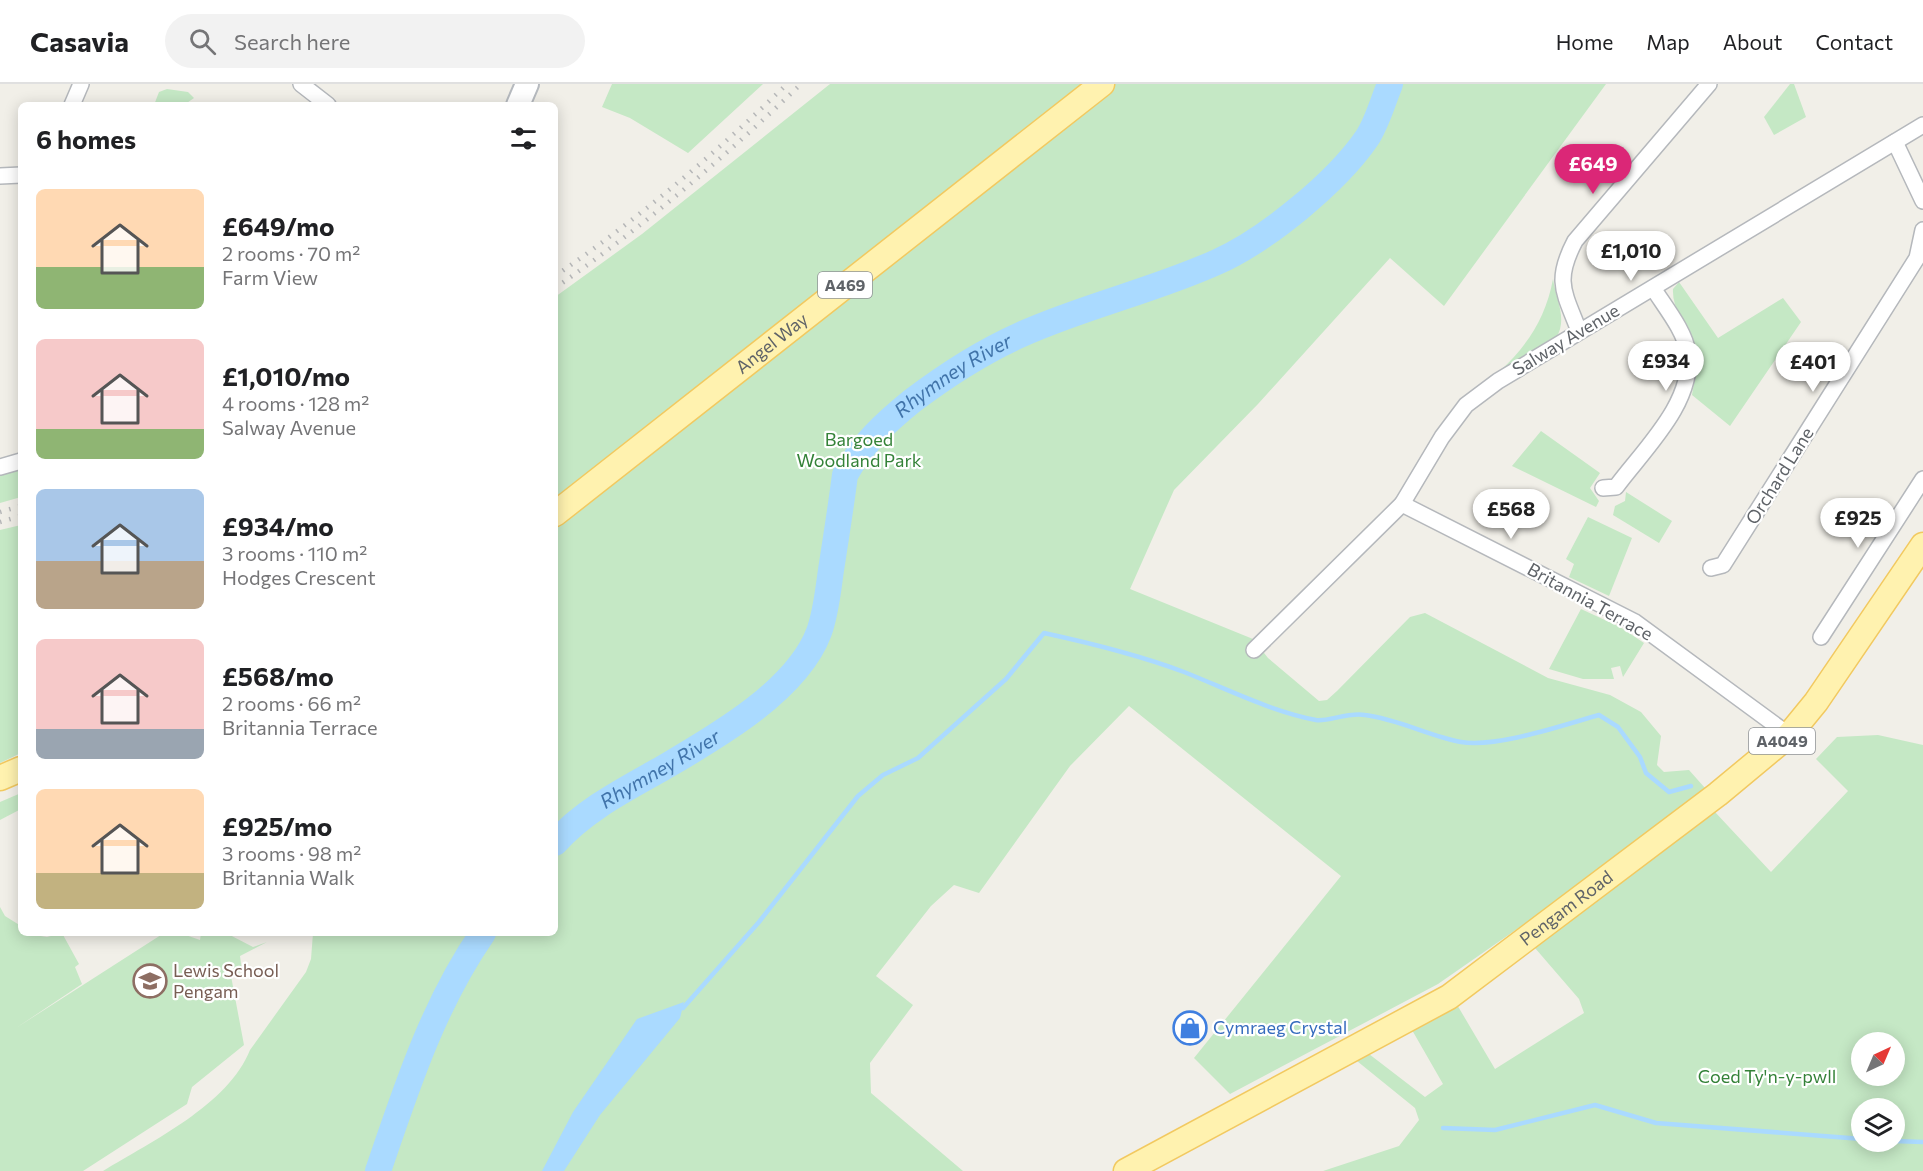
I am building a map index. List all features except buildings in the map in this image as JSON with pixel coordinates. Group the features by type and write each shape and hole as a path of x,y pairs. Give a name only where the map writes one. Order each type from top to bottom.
{"main road":[{"name":"Angel Way","path":"558,512 1102,84"},
{"name":"Pengam Road","path":"1126,1171 1449,997 1702,806 1789,735 1816,702 1923,545"},
{"path":"0,778 18,770"}],"street":[{"path":"73,102 81,84"},
{"path":"301,84 324,102"},
{"path":"519,102 527,84"},
{"path":"1579,331 1562,287 1563,264 1575,241 1709,84"},
{"name":"Salway Avenue","path":"1402,504 1442,437 1466,405 1498,381 1923,124"},
{"path":"1895,142 1922,195"},
{"path":"0,176 18,175"},
{"name":"Orchard Lane","path":"1721,571 1917,258 1923,230"},
{"path":"1612,491 1678,404 1688,382 1688,351 1653,288"},
{"path":"0,465 18,462"},
{"path":"1821,638 1923,479"},
{"path":"1254,650 1402,504"},
{"name":"Britannia Terrace","path":"1402,504 1635,622 1789,735"}],"green space":[{"path":"612,84 763,84 688,153 630,118 602,107"},
{"name":"Bargoed Woodland Park","path":"830,84 1606,84 1444,306 1390,258 1258,404 1174,490 1130,589 1253,639 1268,658 1319,701 1327,700 1337,691 1410,617 1425,613 1548,678 1610,695 1641,712 1661,736 1657,765 1664,772 1689,770 1705,788 1533,918 1438,984 1230,1094 1194,1058 1341,876 1129,706 1070,766 979,893 954,885 931,906 876,976 913,1005 870,1063 871,1093 963,1171 103,1171 187,1120 225,1088 306,972 311,959 313,936 558,936 558,295 642,234"},
{"path":"1790,84 1794,84 1806,117 1774,135 1764,117"},
{"path":"167,89 188,92 194,98 188,102 155,102 159,92"},
{"path":"1553,279 1561,317 1556,338 1500,371 1519,351 1541,318"},
{"path":"1679,282 1718,338 1783,298 1801,322 1730,426 1692,395 1696,366 1695,352 1674,302 1673,289"},
{"path":"1541,431 1600,473 1590,488 1599,501 1596,507 1512,466"},
{"path":"18,469 18,498 0,503 0,474"},
{"path":"1626,492 1672,521 1659,543 1613,515 1615,506 1625,501"},
{"path":"1588,517 1632,538 1609,596 1569,577 1574,564 1566,559"},
{"path":"18,526 18,754 0,763 0,530"},
{"path":"1581,609 1620,627 1644,643 1623,677 1620,666 1611,668 1614,679 1583,679 1549,669"},
{"name":"Coed Ty'n-y-pwll","path":"1878,735 1923,745 1923,1171 1323,1171 1399,1146 1419,1120 1415,1108 1357,1061 1369,1054 1425,1097 1443,1084 1412,1030 1456,1003 1495,1069 1584,1013 1579,999 1535,948 1715,812 1771,872 1848,791 1816,759 1837,737"},
{"path":"18,794 18,811 0,820 0,802"},
{"name":"Lewis School Pengam","path":"0,907 5,916 18,924 18,936 64,936 79,964 75,967 82,984 16,1028 159,936 189,936 200,940 201,936 232,936 253,947 267,942 240,956 242,971 231,976 244,1045 192,1087 187,1104 83,1171 0,1171"}],"water":[{"path":"684,1002 680,1018 600,1115 564,1171 542,1171 573,1112 637,1019"}],"waterway":[{"name":"Rhymney River","path":"558,840 592,810 730,727 774,693 793,674 808,654 819,632 823,617 845,475 867,444 893,417 951,374 1006,342 1069,315 1193,272 1257,240 1299,209 1354,155 1371,132 1390,84"},
{"path":"683,1008 759,922 858,796 883,775 918,758 1006,679 1044,633 1150,660 1299,716 1321,720 1359,714 1389,720 1461,742 1493,742 1511,739 1599,715 1618,727 1640,757 1646,773 1669,792 1691,786"},
{"name":"Rhymney River","path":"378,1171 410,1079 435,1018 449,989 481,936"},
{"path":"1443,1128 1495,1130 1595,1105 1656,1123 1851,1138"},
{"path":"1905,1141 1923,1142"}],"railway":[{"path":"558,274 675,185 787,84"},
{"path":"558,286 620,241 682,191 801,84"},
{"path":"0,512 18,507"},
{"path":"0,522 18,517"}],"place":[{"name":"Lewis School Pengam","path":"150,981"},
{"name":"Cymraeg Crystal","path":"1190,1028"}]}
